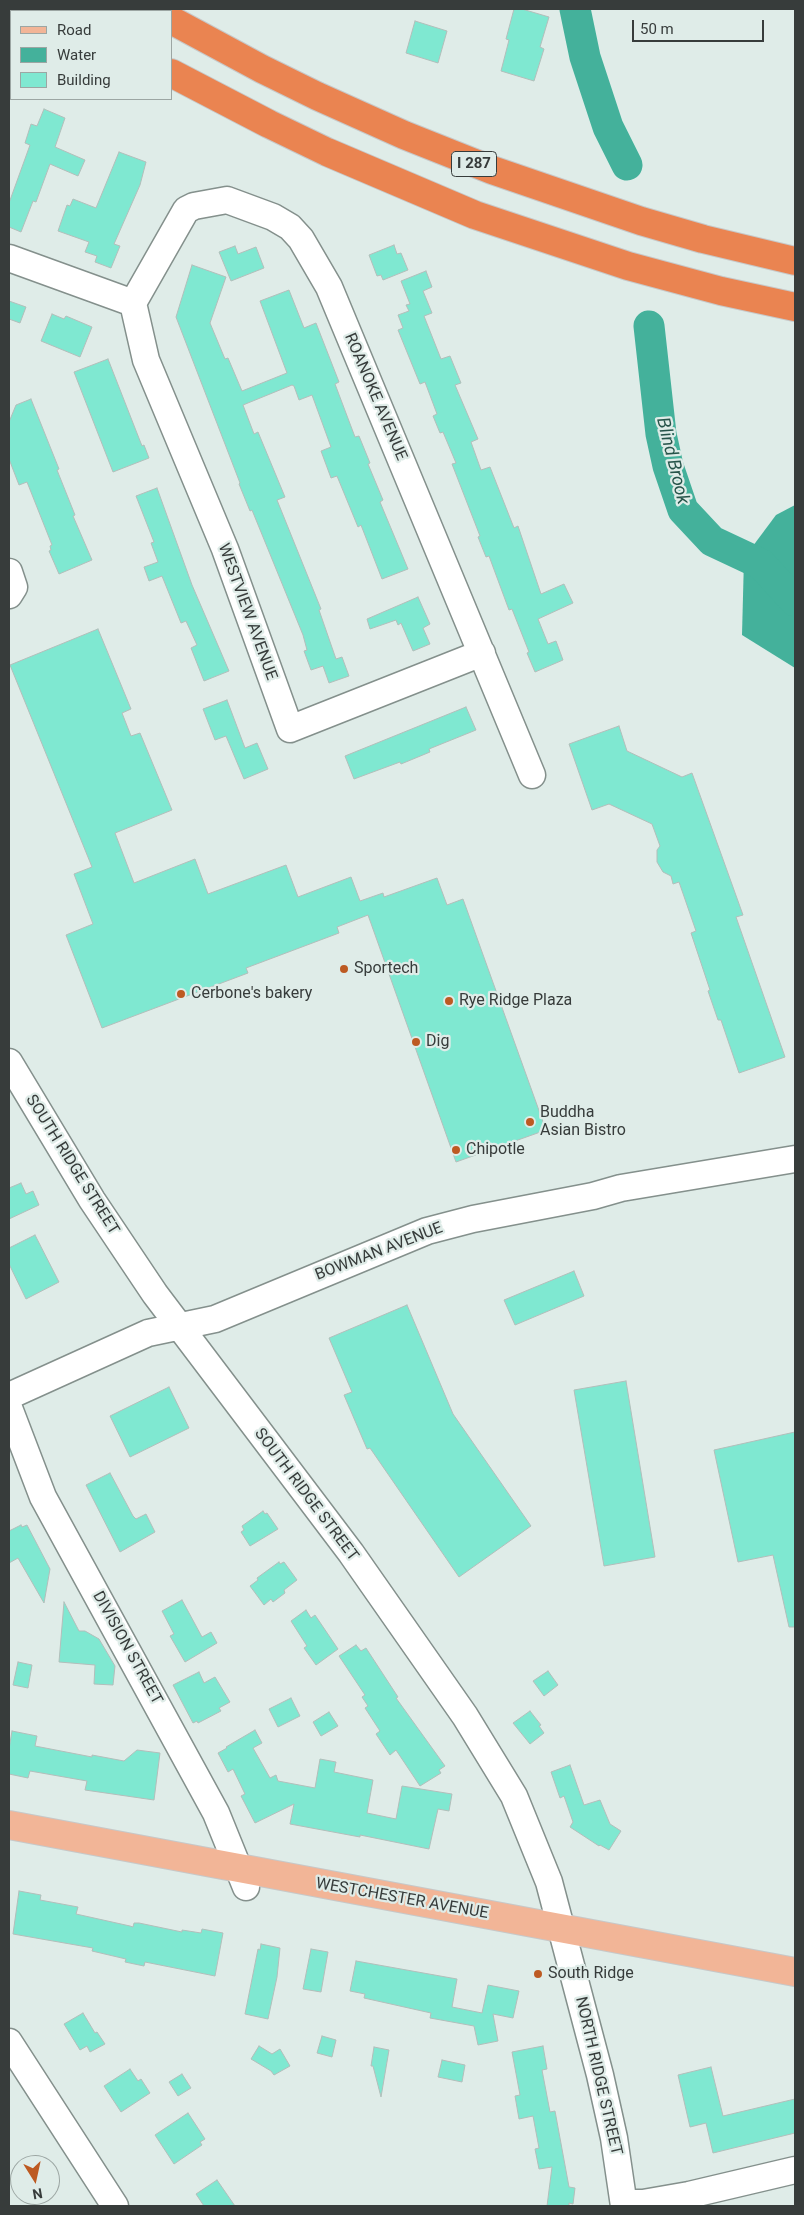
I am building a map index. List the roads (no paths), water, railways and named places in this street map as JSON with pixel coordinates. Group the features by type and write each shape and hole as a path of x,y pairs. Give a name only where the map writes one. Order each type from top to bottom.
{"highway":[{"name":"I 287","path":"172,21 247,61 324,99 484,168 641,221 795,261"},
{"path":"172,74 327,152 475,214 628,266 721,291 795,307"}],"main road":[{"name":"WESTCHESTER AVENUE","path":"9,1825 242,1878"},
{"name":"WESTCHESTER AVENUE","path":"9,1843 242,1878 564,1938 795,1989"},
{"name":"WESTCHESTER AVENUE","path":"564,1938 795,1972"}],"street":[{"name":"ROANOKE AVENUE","path":"133,303 186,210 194,206 227,200 274,217 290,227 301,239 329,288 532,775"},
{"path":"9,258 133,303"},
{"name":"WESTVIEW AVENUE","path":"133,303 146,360 225,549 290,729 482,653"},
{"name":"SOUTH RIDGE STREET","path":"9,1062 92,1200 155,1294 351,1553 465,1716 514,1796 550,1882 564,1938"},
{"name":"BOWMAN AVENUE","path":"9,1396 148,1333 216,1319 389,1245 438,1228 592,1196 621,1188 795,1159"},
{"name":"DIVISION STREET","path":"9,1408 43,1497 216,1813 242,1878"},
{"name":"NORTH RIDGE STREET","path":"564,1938 614,2138 624,2205"},
{"path":"9,2042 115,2206"},
{"path":"624,2205 690,2195 795,2170"}],"water":[{"path":"795,505 795,668 742,635 744,558 776,515"}],"waterway":[{"name":"Blind Brook","path":"575,9 585,57 608,127 627,165"},
{"name":"Blind Brook","path":"649,326 661,434 668,466 683,510 712,541 761,564 795,601"}],"place":[{"name":"Sportech","path":"344,969"},
{"name":"Cerbone's bakery","path":"181,994"},
{"name":"Rye Ridge Plaza","path":"449,1001"},
{"name":"Dig","path":"416,1042"},
{"name":"Buddha Asian Bistro","path":"530,1122"},
{"name":"Chipotle","path":"456,1150"},
{"name":"South Ridge","path":"538,1974"}]}
